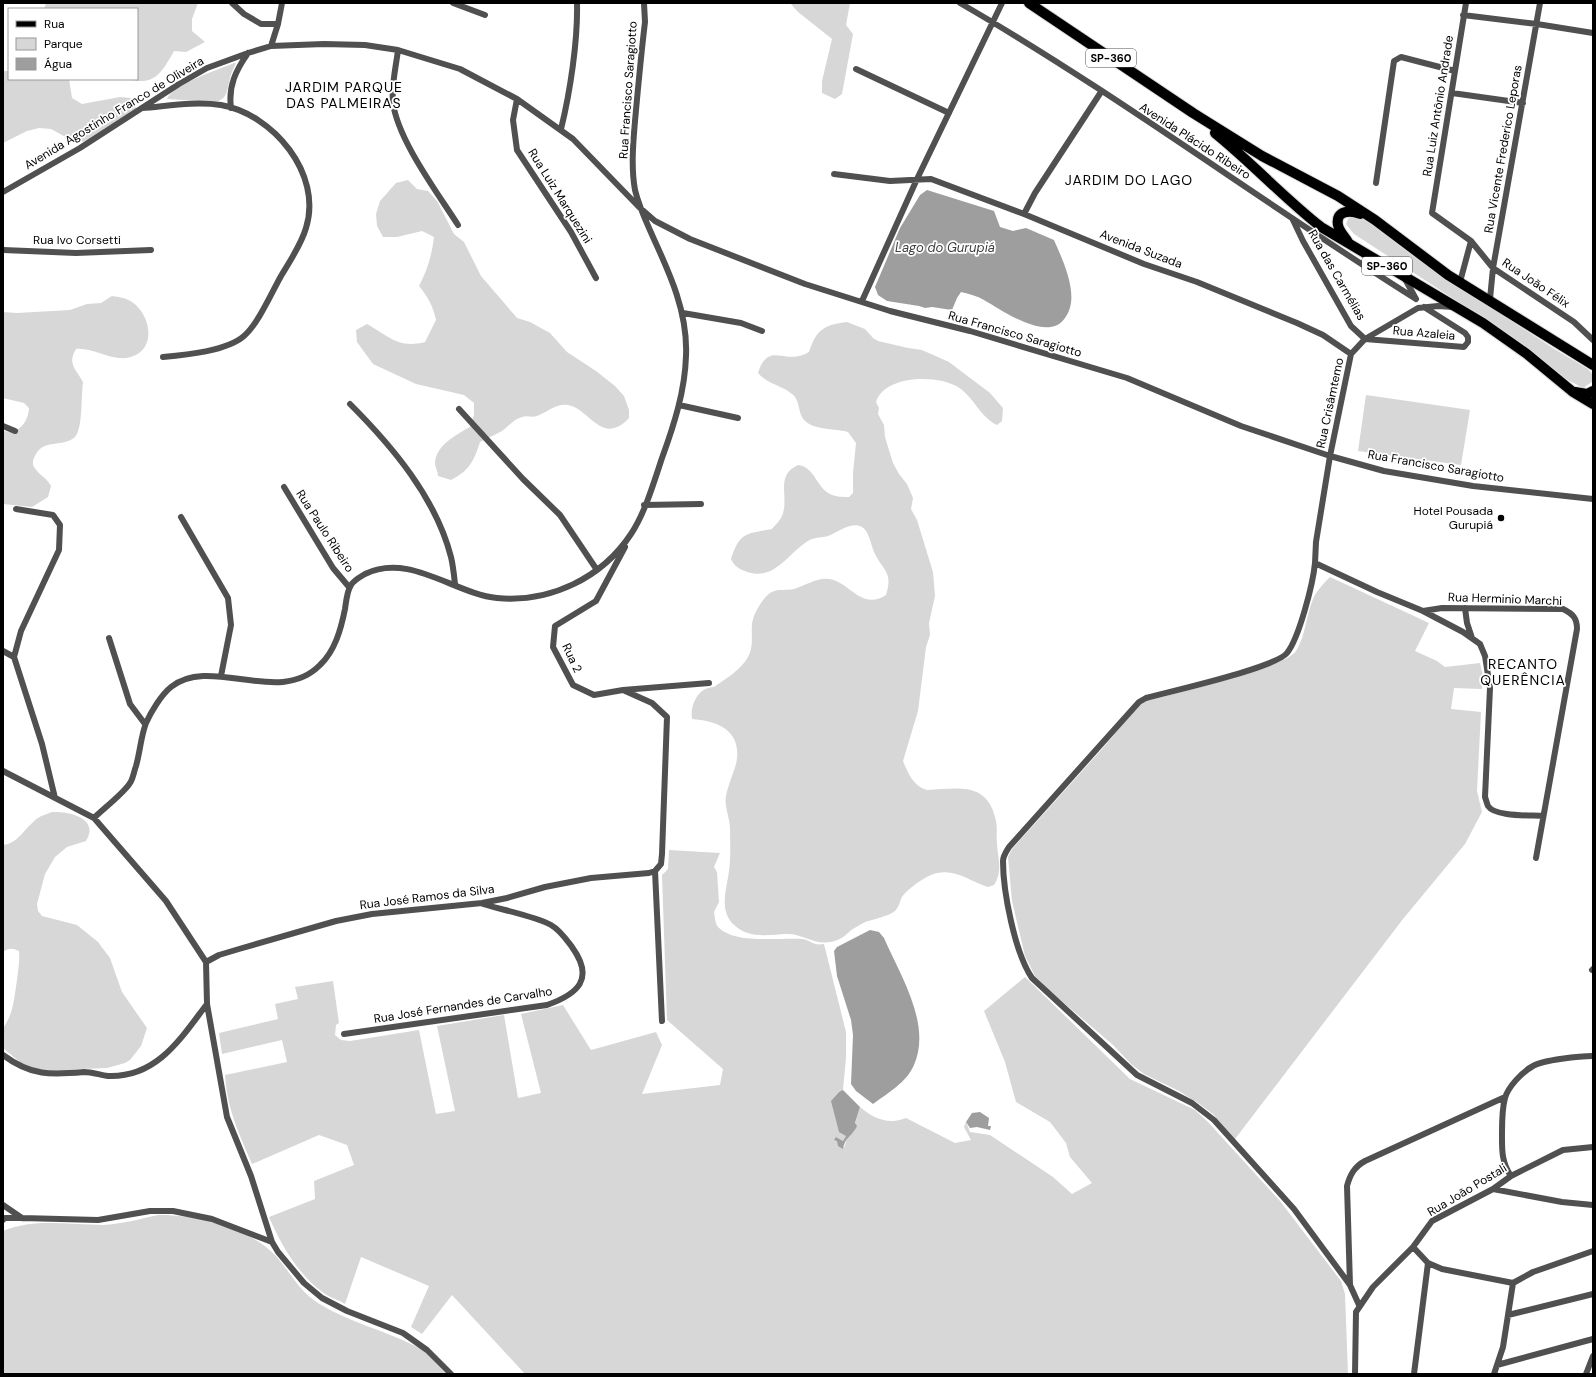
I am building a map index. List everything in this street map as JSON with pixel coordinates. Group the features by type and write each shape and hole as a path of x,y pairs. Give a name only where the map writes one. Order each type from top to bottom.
{"main road":[{"name":"SP-360","path":"1029,3 1262,156 1338,196 1375,220 1460,282 1592,365"},
{"name":"SP-360","path":"1193,112 1248,160 1298,209 1321,227 1457,307 1527,354 1573,392 1593,404"},
{"path":"1350,245 1338,224 1342,214 1352,211 1375,220"},
{"path":"1573,392 1587,394 1593,391"}],"street":[{"path":"232,3 244,14 261,24 278,24"},
{"path":"271,46 278,24 282,3"},
{"path":"453,3 485,15"},
{"path":"561,129 567,106 578,19 577,3"},
{"name":"Rua Francisco Saragiotto","path":"644,3 645,22 633,142 634,187 639,207 655,221 690,239 804,284 862,301 890,312 970,331 1127,378 1241,426 1330,456 1384,471 1466,485 1593,499"},
{"name":"Avenida Plácido Ribeiro","path":"960,3 993,22 1102,92 1293,220 1416,299"},
{"path":"862,301 917,179 1002,3"},
{"name":"Rua Luiz Antônio Andrade","path":"1432,213 1466,3"},
{"name":"Rua Vicente Frederico Leporas","path":"1490,300 1493,268 1540,3"},
{"path":"1463,15 1593,33"},
{"name":"Avenida Agostinho Franco de Oliveira","path":"3,192 80,148 179,84 207,68 271,46 324,44 365,45 398,50 460,69 517,99 561,129 586,152 639,207"},
{"path":"398,50 393,103 398,120 406,140 458,225"},
{"path":"231,108 230,98 234,78 248,53"},
{"path":"1376,183 1394,61 1401,57 1455,71"},
{"path":"856,69 949,113"},
{"path":"1024,214 1035,193 1102,92"},
{"path":"1452,93 1523,103"},
{"name":"Rua Luiz Marquezini","path":"517,99 513,120 518,150 572,232 596,278"},
{"path":"140,109 202,104 231,108 248,115 269,128 284,142 296,159 308,192 309,214 307,228 299,245 257,318 244,336 212,350 163,357"},
{"name":"Avenida Suzada","path":"834,174 890,181 931,179 1024,214 1125,256 1197,282 1297,323 1323,335 1351,354"},
{"path":"94,818 130,784 140,752 145,724 171,687 186,680 221,676 275,683 308,675 322,664 332,648 342,626 349,587 357,578 370,572 385,568 427,573 478,594 497,598 522,598 551,593 574,585 597,570 615,554 632,532 644,505 680,405 686,354 683,313 669,272 639,207"},
{"name":"Rua João Félix","path":"1432,213 1471,240 1493,268 1574,322 1593,340"},
{"name":"Rua das Carmélias","path":"1293,220 1303,241 1351,326 1365,339"},
{"path":"1460,282 1471,240"},
{"name":"Rua Ivo Corsetti","path":"3,250 76,253 151,250"},
{"path":"1402,275 1412,289 1421,308"},
{"path":"1351,354 1365,339 1421,308 1457,307"},
{"name":"Rua Azaleia","path":"1365,339 1464,347 1468,342 1468,337 1465,333 1421,308"},
{"path":"683,313 741,323 762,331"},
{"name":"Rua Crisâmtemo","path":"1330,456 1351,354"},
{"path":"350,404 381,436 426,500 438,522 451,556 455,584"},
{"path":"680,405 738,418"},
{"path":"458,409 560,515 597,570"},
{"path":"3,426 15,431"},
{"path":"1330,456 1309,596 1292,646 1287,654 1280,659 1239,674 1146,698 1139,702 1008,847 1003,861 1008,903 1022,959 1032,978 1137,1074 1192,1103 1214,1120 1281,1193 1350,1285 1359,1305 1356,1312 1355,1374"},
{"name":"Rua Paulo Ribeiro","path":"284,487 332,568 349,587"},
{"path":"644,505 701,504"},
{"path":"16,509 53,515 60,525 58,550 22,631 14,657 42,744 55,798"},
{"path":"181,517 228,598 231,625 221,676"},
{"name":"Rua 2","path":"632,532 596,601 555,626 553,647 573,685 594,695 623,690 709,683"},
{"name":"Rua Herminio Marchi","path":"1315,563 1377,592 1423,611 1480,644 1485,656 1490,688 1485,797 1488,806 1494,811 1503,813 1543,816 1577,629 1577,621 1572,614 1563,609 1442,608 1423,611"},
{"path":"1465,608 1467,623 1472,638"},
{"path":"109,638 130,704 145,724"},
{"path":"3,651 14,657"},
{"path":"623,690 652,704 667,717 662,854 661,864 655,871 662,1021"},
{"path":"3,771 94,818 166,901 206,962 207,1004 227,1117 251,1176 272,1242 304,1283 322,1298 347,1311 409,1336 427,1350 451,1374"},
{"path":"1536,858 1543,816"},
{"name":"Rua José Ramos da Silva","path":"206,962 219,955 336,921 372,914 482,903 591,878 649,873 655,871"},
{"name":"Rua José Fernandes de Carvalho","path":"344,1034 547,1006 572,994 579,986 583,968 580,959 561,933 544,922 482,903"},
{"path":"3,1055 14,1063 46,1074 87,1072 108,1076 128,1074 148,1067 162,1058 207,1004"},
{"path":"1350,1285 1347,1186 1349,1177 1354,1170 1365,1161 1505,1097 1524,1072 1534,1065 1581,1056 1593,1056"},
{"path":"1505,1097 1502,1122 1502,1156 1506,1169 1511,1176"},
{"name":"Rua João Postali","path":"1359,1305 1373,1287 1413,1247 1432,1221 1493,1189 1511,1176 1563,1150 1593,1147"},
{"path":"1493,1189 1562,1202 1593,1205"},
{"path":"3,1206 22,1218"},
{"path":"3,1220 6,1218 22,1218 98,1220 150,1211 173,1211 212,1219 272,1242"},
{"path":"1413,1247 1428,1263 1442,1269 1513,1283 1532,1272 1593,1251"},
{"path":"1414,1374 1428,1263"},
{"path":"1494,1374 1503,1347 1513,1283"},
{"path":"1508,1315 1593,1294"},
{"path":"1497,1365 1593,1339"},
{"path":"1586,1374 1593,1356"}],"green space":[{"path":"46,3 198,3 192,19 192,31 205,42 186,52 174,51 162,71 157,76 145,81 138,81 134,80 138,80 138,8 44,8"},
{"path":"790,3 850,3 846,25 853,34 842,94 835,99 822,93 822,81 832,39 798,12"},
{"path":"236,63 230,76 226,94 219,101 167,99 178,88 187,83"},
{"path":"3,71 8,71 8,80 69,80 72,98 82,104 120,97 131,98 137,110 118,125 105,128 95,137 82,142 71,140 51,129 39,128 27,131 3,143"},
{"path":"408,180 417,189 428,191 437,201 454,234 464,242 481,276 517,318 530,322 550,333 567,352 596,371 615,386 624,396 629,410 629,418 619,426 611,429 596,424 583,412 576,408 568,405 560,405 537,416 524,416 519,418 502,431 480,442 470,465 457,477 451,480 438,476 435,463 436,457 448,441 470,427 474,415 474,403 464,395 416,384 373,364 357,342 356,330 367,324 401,343 416,344 425,342 436,320 430,302 419,286 429,263 434,237 422,231 397,237 383,237 377,226 376,214 380,201 396,183"},
{"path":"1349,217 1359,217 1368,221 1401,244 1440,275 1588,369 1593,375 1592,382 1583,388 1564,378 1520,342 1354,234 1346,224"},
{"path":"112,296 132,302 144,315 148,331 148,340 145,347 139,353 131,357 124,358 110,357 90,350 76,349 73,354 72,363 83,382 81,419 78,433 75,437 65,442 43,447 39,450 33,460 34,467 51,486 48,497 32,507 3,504 3,431 14,431 22,426 27,418 29,408 24,403 3,398 3,312 17,313 70,310 87,304 101,303"},
{"path":"847,322 865,329 878,341 922,350 949,362 990,393 1003,408 1002,421 997,425 986,417 964,391 958,387 937,380 925,379 900,382 889,386 881,393 876,402 879,408 878,414 884,425 885,437 893,463 907,484 913,498 911,509 917,520 933,572 935,596 929,623 930,635 926,647 918,711 903,761 912,778 922,788 927,790 968,790 977,792 985,797 991,805 996,820 999,870 997,880 994,885 988,887 957,874 944,872 933,874 917,883 907,891 894,912 870,920 854,928 843,937 835,941 818,942 792,934 751,934 738,928 728,917 725,898 730,866 730,829 726,808 726,796 736,764 736,744 733,736 720,726 712,722 692,719 692,708 699,693 708,688 714,687 723,681 745,662 751,648 752,624 754,616 761,603 770,593 794,589 816,580 829,579 836,581 863,598 870,600 886,595 888,577 875,554 867,532 862,527 854,525 828,536 810,540 800,546 780,565 765,573 757,574 744,571 735,565 731,559 738,543 746,535 772,529 780,520 784,509 784,481 786,475 798,465 808,469 821,487 830,494 849,497 853,493 856,443 848,432 816,427 806,422 802,417 794,396 788,391 766,380 758,373 762,363 767,357 773,355 792,357 800,356 809,352 815,338 827,326"},
{"path":"1366,395 1470,410 1461,465 1358,451"},
{"path":"1330,577 1429,623 1415,651 1437,661 1445,667 1480,663 1483,676 1482,689 1454,688 1451,709 1481,712 1477,791 1482,812 1465,844 1403,919 1235,1139 1213,1114 1198,1103 1179,1091 1144,1074 1131,1064 1113,1045 1050,991 1035,976 1025,956 1012,901 1008,857 1012,849 1102,749 1139,705 1146,701 1227,680 1272,665 1296,651 1304,632 1313,599 1323,584"},
{"path":"52,812 66,813 81,818 86,821 89,827 89,833 86,841 67,847 55,857 45,874 37,904 38,911 42,916 77,925 98,942 110,958 122,992 147,1028 141,1046 130,1060 125,1063 107,1068 82,1069 56,1074 21,1063 3,1048 3,1028 7,1022 13,1005 17,980 19,951 11,949 3,952 3,845 8,844 18,838 38,818"},
{"path":"669,850 720,853 714,867 717,872 719,902 714,912 718,927 726,933 746,938 803,939 815,944 824,944 846,1032 846,1058 843,1090 839,1091 846,1136 843,1141 836,1137 844,1148 848,1135 854,1132 860,1107 876,1118 882,1120 894,1121 906,1118 955,1143 971,1140 964,1127 966,1122 970,1132 990,1135 1053,1177 1072,1194 1092,1183 1070,1157 1066,1143 1050,1122 1016,1102 1005,1062 984,1011 1025,977 1130,1079 1195,1110 1208,1122 1280,1201 1341,1281 1345,1294 1348,1374 525,1374 452,1295 422,1334 411,1327 429,1286 361,1257 345,1304 327,1295 316,1287 299,1269 285,1249 269,1217 315,1199 314,1181 354,1165 347,1145 319,1135 252,1164 231,1110 225,1075 287,1062 282,1040 222,1054 219,1033 278,1019 275,1004 298,999 295,987 333,981 339,1023 336,1025 335,1035 341,1040 350,1041 419,1030 436,1114 455,1111 437,1026 504,1015 518,1098 541,1093 521,1014 563,1005 591,1050 656,1032 662,1045 642,1094 720,1085 723,1069 667,1020 662,875 668,869"},
{"path":"158,1215 173,1215 205,1220 237,1230 252,1238 265,1246 276,1256 305,1293 318,1303 341,1315 403,1340 423,1350 446,1374 3,1374 3,1231 15,1227 40,1223 103,1225"}],"water":[{"name":"Lago do Gurupiá","path":"927,190 994,211 1000,227 1013,231 1026,228 1054,240 1066,268 1071,290 1071,300 1065,318 1057,325 1048,327 1037,326 1013,317 979,297 961,292 952,310 932,307 925,308 887,301 878,295 875,287 900,228 920,195"},
{"path":"870,930 879,932 884,938 912,1000 917,1017 919,1033 919,1049 911,1071 902,1082 873,1104 856,1091 851,1084 853,1035 851,1020 837,976 834,951 837,947"},
{"path":"843,1090 860,1107 855,1123 857,1126 847,1138 843,1149 838,1146 837,1141 834,1140 836,1137 843,1141 846,1136 839,1132 831,1101 840,1091"},
{"path":"980,1112 989,1118 988,1126 991,1126 990,1130 977,1127 970,1128 966,1122 972,1113"}],"place":[{"name":"Hotel Pousada Gurupiá","path":"1501,518"}],"district":[{"name":"JARDIM PARQUE DAS PALMEIRAS","path":"344,96"},
{"name":"JARDIM DO LAGO","path":"1129,180"},
{"name":"RECANTO QUERÊNCIA","path":"1523,672"}]}
